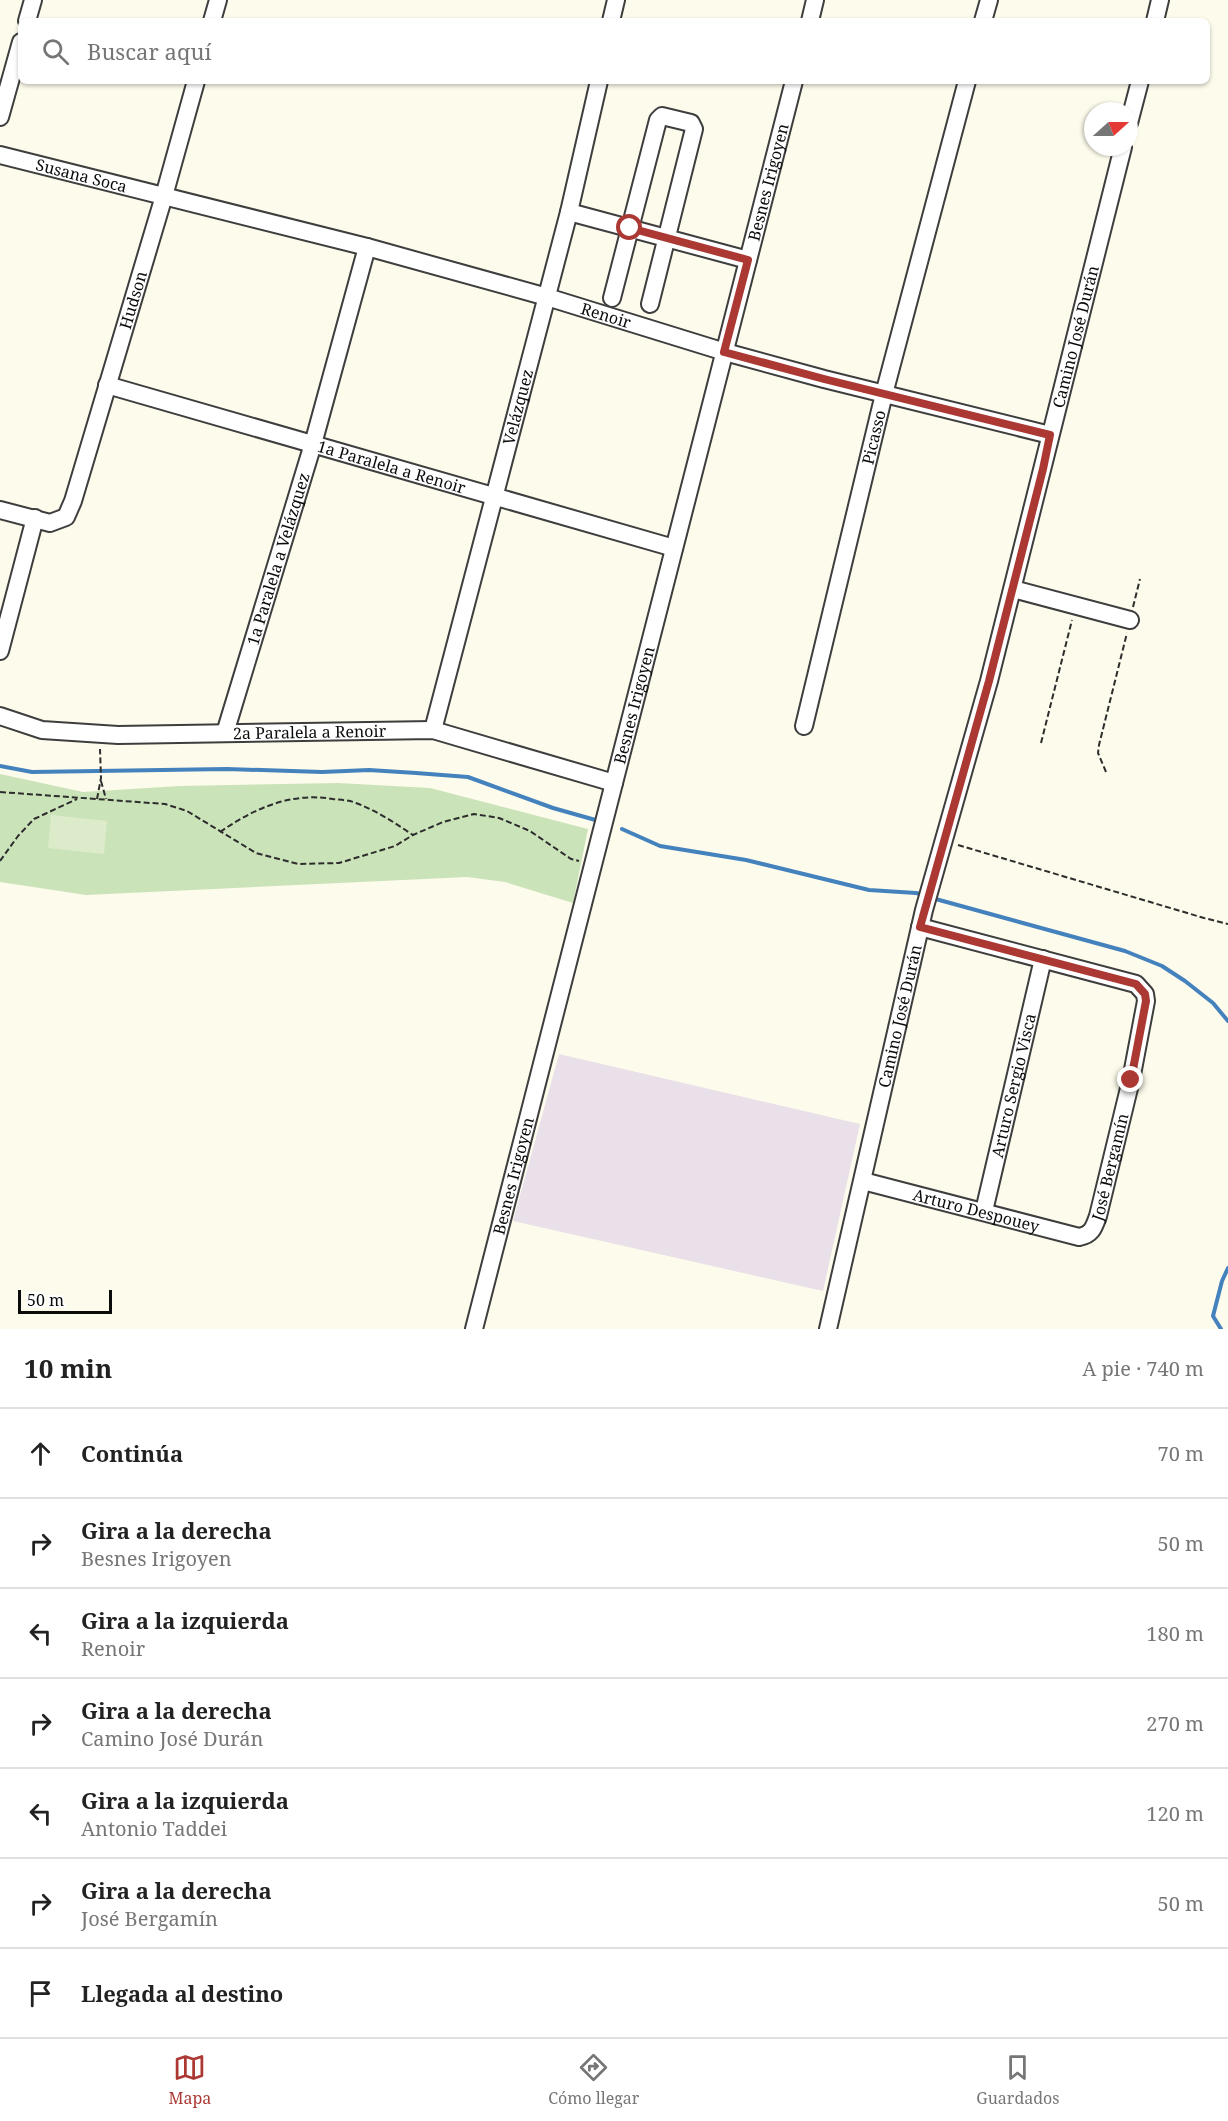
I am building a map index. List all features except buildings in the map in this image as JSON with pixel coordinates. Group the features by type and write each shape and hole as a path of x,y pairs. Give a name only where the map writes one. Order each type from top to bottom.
{"street":[{"path":"28,18 33,0"},
{"path":"213,18 218,0"},
{"path":"612,18 615,0"},
{"path":"811,18 815,0"},
{"path":"984,18 988,0"},
{"path":"1156,18 1160,0"},
{"path":"0,117 18,53"},
{"name":"Hudson","path":"35,518 50,523 66,517 73,501 195,84"},
{"name":"Velázquez","path":"433,730 569,212 598,84"},
{"name":"Besnes Irigoyen","path":"474,1329 793,84"},
{"name":"Picasso","path":"804,726 884,394 966,84"},
{"path":"1134,102 1139,84"},
{"path":"612,298 658,120 662,116 691,123 694,129 650,304"},
{"name":"Susana Soca","path":"0,155 164,196"},
{"name":"Camino José Durán","path":"828,1329 924,910 1012,589 1121,156"},
{"name":"Renoir","path":"164,196 367,247 547,297 724,352 1050,435"},
{"path":"569,212 748,260"},
{"name":"1a Paralela a Velázquez","path":"225,733 313,444 367,247"},
{"name":"1a Paralela a Renoir","path":"107,386 675,548"},
{"path":"0,510 35,518 0,651"},
{"path":"1012,589 1130,620"},
{"name":"2a Paralela a Renoir","path":"0,716 42,730 110,735 433,730 614,783"},
{"path":"920,927 1043,959"},
{"name":"José Bergamín","path":"1043,959 1136,984 1143,991 1146,1001 1131,1080 1098,1216 1088,1234"},
{"name":"Arturo Sergio Visca","path":"984,1211 1043,959"},
{"name":"Arturo Despouey","path":"863,1182 1079,1237 1088,1234"}],"path":[{"path":"1106,772 1098,753 1099,745 1119,672 1140,579"},
{"path":"1041,743 1076,606"},
{"path":"100,754 101,778 106,800"},
{"path":"97,799 101,778"},
{"path":"0,792 165,804 187,811 256,853 298,864 339,863 394,846 442,822 474,814 499,818 530,831 571,859 594,864"},
{"path":"220,832 237,820 269,804 294,797 322,797 355,802 387,818 413,835"},
{"path":"0,861 34,819 80,798"},
{"path":"944,840 1228,924"}],"shaded area":[{"path":"559,1054 860,1124 823,1291 513,1221"}],"green space":[{"path":"0,774 83,792 179,786 338,783 430,788 588,829 573,903 505,882 467,877 86,895 0,882"},
{"path":"51,815 107,821 104,854 48,848"}],"waterway":[{"path":"0,766 32,772 227,769 322,772 369,770 468,777 553,808 599,821"},
{"path":"622,829 660,846 746,860 869,890 925,895"},
{"path":"932,898 1125,951 1162,966 1213,1003 1228,1021"},
{"path":"1221,1329 1213,1316 1222,1281 1228,1268"}],"route":[{"path":"630,228 748,260 724,352 1050,435 989,681 920,927 1136,984 1142,988 1146,1001 1131,1080"}]}
